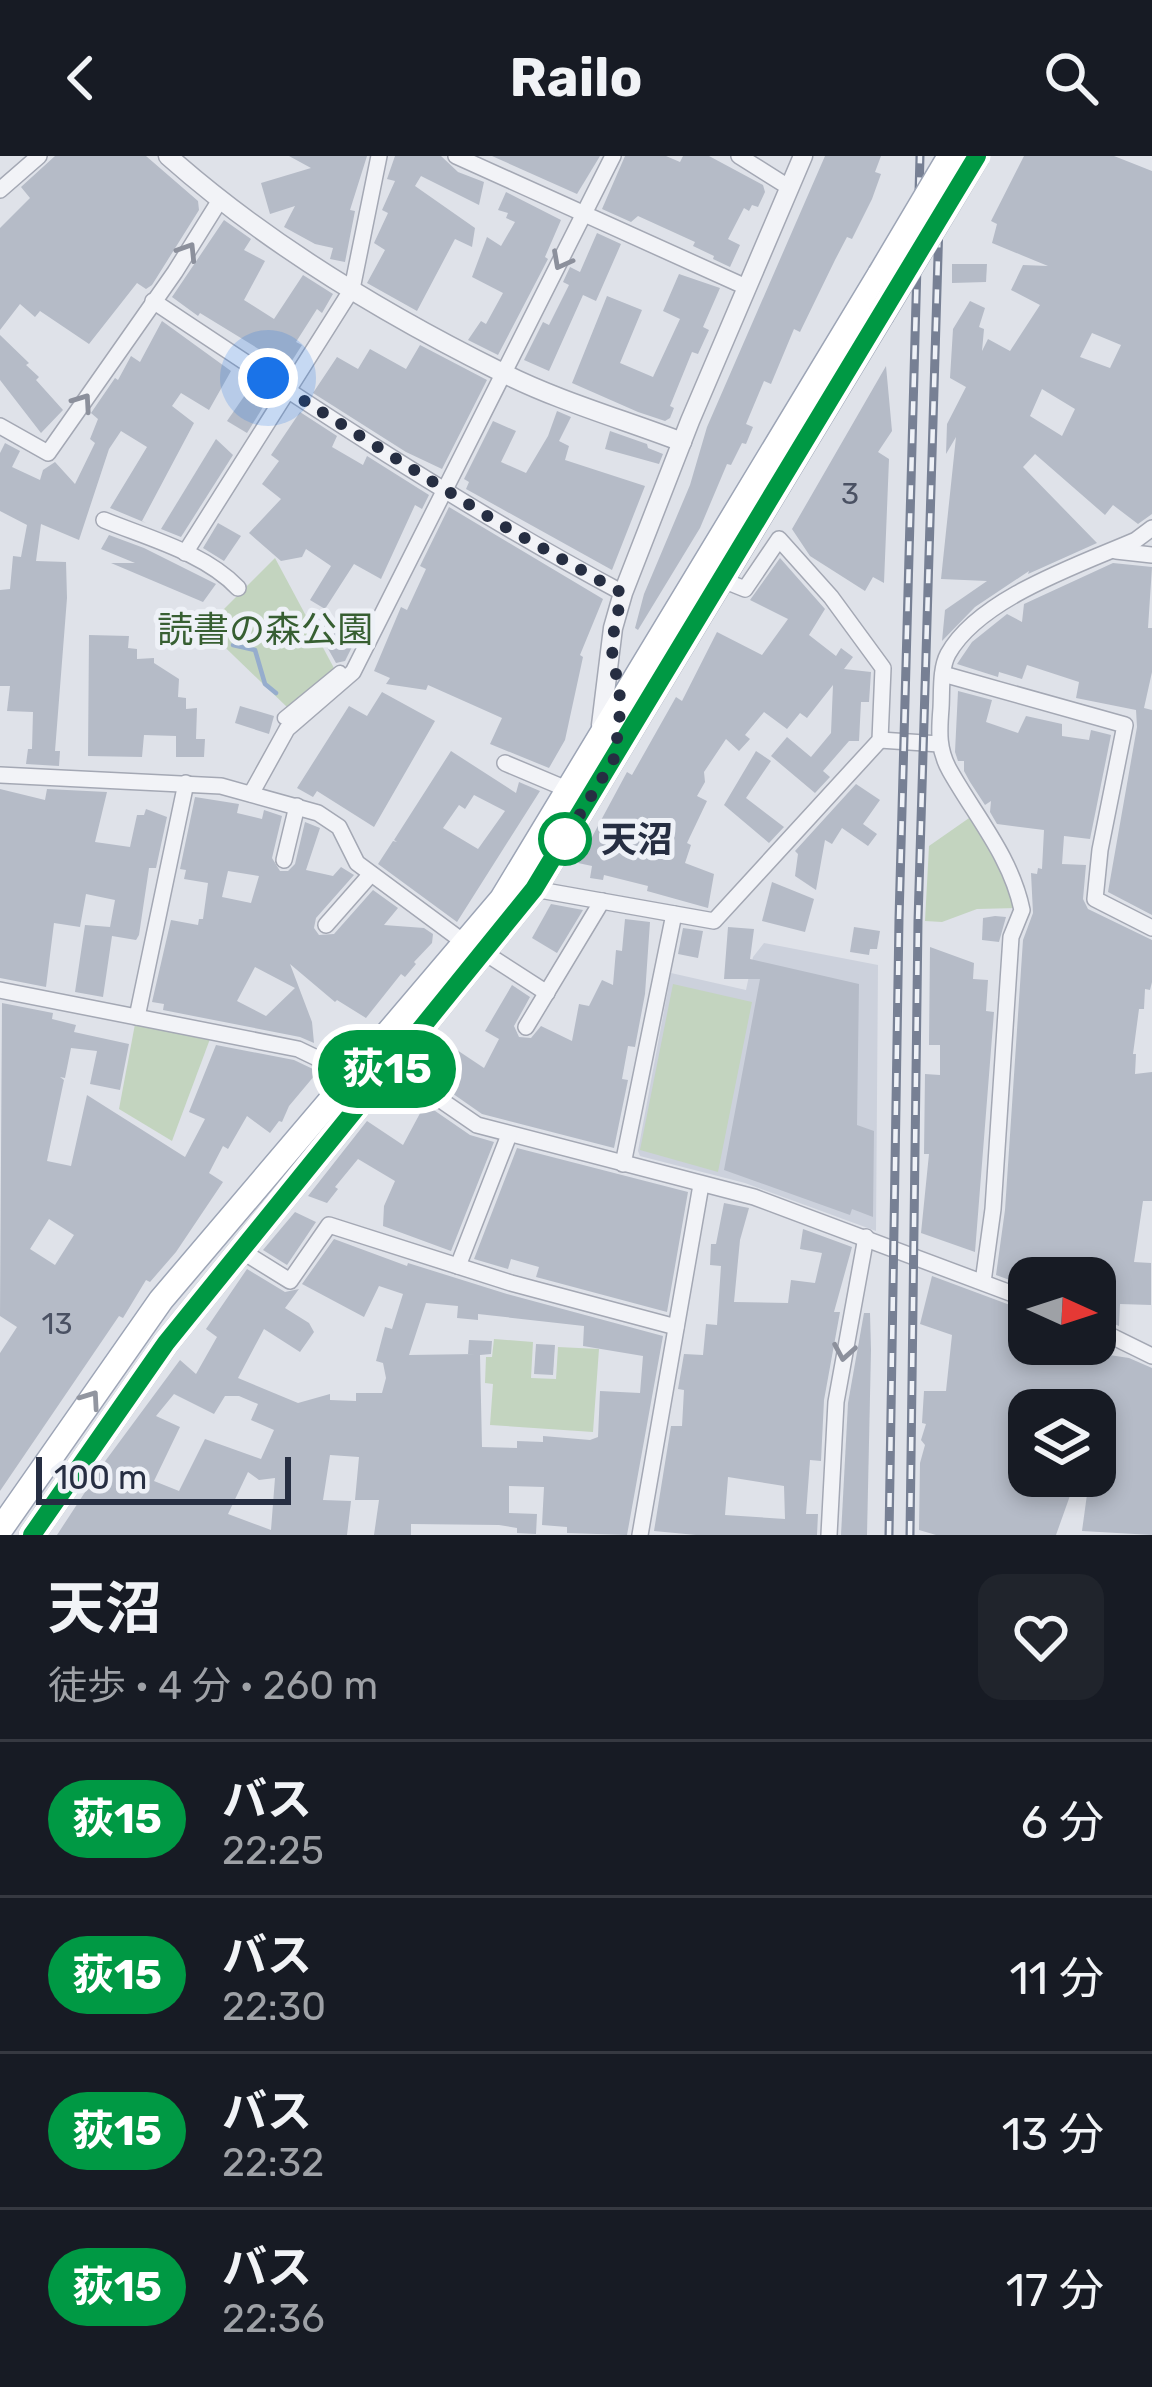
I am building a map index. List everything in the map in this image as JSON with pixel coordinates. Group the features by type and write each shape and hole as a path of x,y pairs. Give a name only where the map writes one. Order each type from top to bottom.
{"main road":[{"path":"475,948 569,790 606,751 621,703 950,156"},
{"path":"32,1535 166,1343 380,1058 475,948 534,889 606,751 680,644 977,156"},
{"path":"0,1530 161,1300 350,1074 380,1058"}],"street":[{"path":"0,190 39,156"},
{"path":"168,156 220,200 352,289 502,373 682,442"},
{"path":"185,553 352,289 379,156"},
{"path":"455,156 746,287"},
{"path":"251,794 287,729 353,672 613,156"},
{"path":"739,156 790,188"},
{"path":"606,751 611,645 622,593 803,156"},
{"path":"0,426 48,453 220,200"},
{"path":"153,301 442,488 622,593"},
{"path":"104,520 185,553 227,576 238,589"},
{"path":"983,1282 993,1209 1011,937 1022,910 1010,872 949,770 939,744 943,674 948,654 1020,590 1152,528"},
{"path":"534,889 714,921 880,740 883,668 831,597 779,539 745,589 721,578"},
{"path":"1113,550 1152,555"},
{"path":"611,645 621,668 630,675 645,663 652,671 680,644"},
{"path":"611,645 621,703"},
{"path":"284,718 340,672"},
{"path":"943,674 1125,725 1095,899 1152,928"},
{"path":"880,740 939,744"},
{"path":"505,763 569,790"},
{"path":"0,775 221,786 297,806 333,821 357,863 371,874 547,992"},
{"path":"137,1017 187,783"},
{"path":"284,860 297,806"},
{"path":"326,925 371,874"},
{"path":"526,1027 602,901"},
{"path":"623,1164 674,914"},
{"path":"0,990 298,1049 350,1074"},
{"path":"380,1058 476,1125 754,1197 1008,1292"},
{"path":"458,1266 509,1135"},
{"path":"640,1535 701,1185"},
{"path":"240,1250 290,1281 329,1225 676,1327"},
{"path":"829,1535 836,1402 866,1237"},
{"path":"1116,1338 1152,1356"}],"shaded area":[{"path":"764,943 878,965 876,1231 745,1183 640,1156 638,1151 671,973 746,990 753,957"}],"green space":[{"name":"読書の森公園","path":"275,558 335,670 288,708 205,628"},
{"path":"972,816 1011,887 1017,908 977,909 942,922 925,921 929,846"},
{"path":"673,984 752,1002 718,1172 640,1150"},
{"path":"135,1024 210,1039 172,1141 119,1109"},
{"path":"494,1339 533,1342 531,1378 556,1379 558,1347 599,1349 593,1432 490,1425 493,1384 485,1383 486,1357 492,1357"}],"building":[{"path":"55,156 146,156 198,201 199,210 152,285 146,289 137,283 89,344 40,311 35,317 20,304 0,330 0,228 30,198 21,187"},
{"path":"289,156 367,156 350,210 355,211 345,262 330,259 333,248 284,227 295,206 270,214 261,183 311,168"},
{"path":"395,156 441,156 458,172 484,182 479,205 421,176 415,186 475,228 472,247 455,239 417,311 367,283 385,250 374,243 388,213 382,210 395,181 387,179"},
{"path":"492,156 600,156 577,194"},
{"path":"625,156 666,156 680,162 683,156 709,156 763,185 758,207 744,208 728,239 740,245 730,267 693,246 695,242 638,216 631,222 602,209"},
{"path":"825,156 881,156 875,172 881,174 872,199 852,239 847,237 800,332 794,329 771,384 764,381 746,424 753,427 746,444 727,464 700,528 638,630 644,594 690,485 707,427"},
{"path":"1024,156 1114,156 1152,171 1152,514 1138,524 1113,505 1105,515 1035,454 1023,467 1097,543 1029,571 975,607 942,641 945,610 987,581 941,579 956,437 946,454 947,424 966,387 950,378 953,329 970,301 985,308 979,327 984,329 982,351 988,339 1010,351 1040,305 1011,290 1023,265 1048,266 992,243 997,224 991,221","holes":["1092,333 1121,345 1110,368 1080,357","1042,389 1075,409 1062,436 1030,416"]},
{"path":"506,192 561,220 548,259 498,355 468,340 481,321 486,324 503,293 472,277 487,237 501,246 515,222 498,210"},
{"path":"224,220 251,239 244,250 265,261 244,300 274,319 303,275 333,294 296,342 302,345 288,367 172,297"},
{"path":"597,233 621,244 596,301 583,295 549,371 524,360 569,285 563,282 570,267 580,272"},
{"path":"952,264 987,264 986,282 952,283"},
{"path":"679,274 720,288 703,327 709,330 698,354 692,352 670,406 674,408 670,418 665,421 638,412 572,383 607,296 642,310 620,363 653,377 680,319 663,311"},
{"path":"162,321 231,371 209,410 181,393 172,406 194,423 142,521 146,523 110,508 147,447 121,431 109,449 79,540 41,524 36,561 66,562 55,751 60,751 59,766 26,764 28,749 32,749 33,712 7,711 10,686 0,686 0,590 10,589 13,556 21,557 27,525 0,511 0,453 5,443 20,451 12,467 40,480 43,470 55,462 75,484 95,443 90,439 98,419 91,413 131,356 140,362"},
{"path":"0,335 29,363 26,365 39,377 36,380 63,410 41,433 0,380"},
{"path":"420,345 487,380 442,469 406,452 313,393 337,357 358,369 370,349 406,369"},
{"path":"886,366 892,431 878,452 889,459 884,583 873,577 865,591 810,556 792,529"},
{"path":"254,382 271,394 247,433 227,421"},
{"path":"557,411 571,417 559,441 569,446 565,460 645,486 612,570 466,489 469,482 464,479 493,421 516,431 501,462 526,473"},
{"path":"300,412 337,436 332,447 363,465 367,456 429,495 422,509 415,505 381,579 354,564 325,609 310,600 331,566 306,549 302,557 281,561 249,533 281,499 262,484 279,461 271,455"},
{"path":"610,431 663,454 659,464 605,449"},
{"path":"216,439 233,455 181,537 161,529"},
{"path":"449,507 603,599 580,655 565,740 549,768 490,744 502,718 428,685 426,690 386,684 390,678 374,671 401,607 407,610 426,569 420,566"},
{"path":"218,523 241,536 224,561 203,548"},
{"path":"109,535 216,584 203,602 111,563 135,563 101,549"},
{"path":"780,558 825,609 809,635 836,656 841,648 853,657 844,669 871,672 869,702 861,702 859,741 849,741 823,771 830,777 815,793 771,756 787,737 811,757 831,733 833,685 807,718 800,713 787,729 764,712 739,751 726,739 704,772 705,782 697,796 707,801 687,843 691,845 685,863 714,874 708,908 647,891 648,886 604,875 603,880 590,878 592,866 578,863 627,772 632,775 676,697 682,701 717,632 762,655 788,619 750,600"},
{"path":"1113,563 1152,567 1148,628 1152,628 1152,672 1144,708 1152,710 1152,915 1108,892 1136,710 1076,698 1079,682 1027,665 1022,679 957,664 972,642 1007,614 1022,622 1024,604"},
{"path":"353,620 362,627 345,661 336,663 317,629 329,622 333,628"},
{"path":"89,635 129,636 128,648 137,649 137,659 154,658 154,663 179,679 178,697 186,698 186,709 197,708 196,739 205,739 204,757 176,757 176,736 144,735 142,757 88,756"},
{"path":"958,691 992,700 986,722 1018,733 1026,716 1062,724 1062,736 1089,740 1091,730 1111,735 1090,839 1064,836 1062,864 1086,865 1083,899 1088,909 1152,940 1152,982 1150,990 1145,989 1144,1009 1139,1009 1133,1054 1135,1074 1152,1072 1152,1201 1143,1201 1134,1262 1151,1263 1151,1305 1120,1304 1119,1326 1116,1257 1008,1257 1008,1279 996,1275 1005,1210 1023,940 1033,913 1031,873 1042,869 1044,830 997,824 990,812 991,801 985,805 955,752"},
{"path":"382,692 435,721 374,827 317,791 313,797 297,788 349,706 367,716"},
{"path":"240,706 274,716 269,734 235,723"},
{"path":"451,751 516,793 519,782 540,791 457,922 378,864 393,841 397,842 394,840","holes":["474,795 505,811 478,849 443,828 459,805 465,809"]},
{"path":"756,751 771,761 746,798 784,827 769,843 724,805"},
{"path":"856,784 880,800 863,824 877,834 868,846 842,828 832,844 825,840 816,890 795,876 795,851"},
{"path":"0,789 45,800 47,789 107,792 95,842 130,847 137,815 144,815 146,809 167,817 156,868 149,868 139,935 136,940 112,936 103,997 75,992 85,925 110,927 115,900 86,894 80,927 54,923 46,987 0,978"},
{"path":"195,797 239,804 237,813 262,819 264,810 282,816 272,858 280,871 295,864 305,822 320,828 306,870 333,876 341,867 354,875 316,918 314,928 319,935 334,934 373,890 398,908 384,925 424,928 433,934 432,943 366,1018 335,1002 290,964 312,1022 314,1043 163,1010 164,1004 152,1002 171,920 198,925 208,883 184,879 186,870 180,869","holes":["228,871 259,876 251,903 222,897","255,967 295,988 266,1016 237,1001"]},
{"path":"772,882 814,899 805,932 762,921"},
{"path":"551,904 583,910 557,953 532,938"},
{"path":"1006,917 999,942 982,940 983,918"},
{"path":"625,919 650,922 645,994 635,1047 628,1046 622,1079 628,1080 614,1148 482,1114 436,1082 457,1050 484,1068 499,1039 485,1031 512,985 530,997 514,1026 519,1037 531,1038 541,1026 572,1041 579,1004 589,1006 602,980 613,985"},
{"path":"728,927 754,929 750,959 859,984 857,1125 874,1131 873,1217 852,1209 850,1215 724,1170 760,979 724,979"},
{"path":"854,927 880,931 877,949 870,949 869,955 850,952"},
{"path":"683,928 703,931 698,958 678,954"},
{"path":"930,947 974,963 973,979 988,980 986,1011 994,1012 975,1252 921,1233 929,1154 924,1154 925,1074 940,1075 940,1045 929,1045"},
{"path":"2,1003 53,1013 52,1019 76,1025 74,1032 129,1044 120,1090 90,1084 97,1051 71,1048 65,1078 60,1077 64,1080 47,1161 71,1166 87,1095 185,1157 205,1119 189,1112 216,1045 294,1060 315,1070 270,1133 247,1116 228,1149 223,1146 209,1173 223,1182 176,1252 150,1282 146,1280 123,1318 119,1316 0,1491 0,1353 17,1327 0,1316","holes":["49,1219 74,1235 55,1265 30,1249"]},
{"path":"425,1104 470,1135 494,1142 451,1251 383,1226 384,1206 395,1181 358,1159 327,1203 308,1196 367,1121 403,1145"},
{"path":"517,1148 688,1192 667,1312 536,1277 539,1267 511,1259 508,1269 474,1259"},
{"path":"724,1203 749,1208 740,1240 734,1302 788,1303 791,1280 815,1283 822,1253 800,1249 803,1229 852,1247 834,1312 840,1312 824,1400 821,1461 810,1460 806,1514 818,1514 817,1535 654,1531 671,1426 682,1426 684,1390 678,1389 684,1354 703,1355 706,1324 717,1325 721,1266 710,1265 711,1244 716,1244","holes":["728,1477 784,1486 785,1519 725,1515"]},
{"path":"295,1212 316,1222 287,1265 263,1250"},
{"path":"334,1239 407,1266 663,1336 627,1535 567,1533 567,1527 542,1525 544,1487 509,1486 509,1513 537,1514 536,1534 499,1525 411,1524 411,1535 374,1535 379,1500 355,1500 359,1457 330,1455 323,1500 351,1501 347,1535 57,1535 180,1360 196,1374 217,1337 206,1329 247,1269 285,1292 299,1289 285,1308 309,1323 314,1332 300,1352 264,1329 238,1378 298,1403 330,1394 330,1400 356,1401 356,1393 382,1393 386,1378 383,1363 376,1361 385,1327 392,1329 403,1294 379,1286 364,1317 302,1284","holes":["426,1303 458,1306 457,1318 478,1320 478,1314 584,1326 583,1346 643,1356 640,1393 600,1391 598,1437 590,1440 543,1436 543,1442 517,1441 517,1448 482,1447 480,1355 491,1354 492,1341 469,1340 468,1354 476,1354 409,1355","174,1394 214,1414 225,1396 239,1396 258,1404 251,1420 274,1430 261,1459 205,1439 179,1491 154,1481 180,1427 156,1416","248,1472 259,1480 275,1478 271,1530 228,1514"]},
{"path":"932,1276 1008,1304 1008,1365 1116,1365 1116,1356 1152,1368 1152,1535 1082,1531 1087,1497 1116,1497 1116,1389 1008,1389 1008,1497 1070,1497 1056,1535 936,1535 919,1530 924,1391 946,1391 952,1335 920,1324"},
{"path":"864,1313 870,1313 871,1350 867,1535 841,1535 848,1403"},
{"path":"536,1344 555,1345 553,1375 534,1374"}],"waterway":[{"path":"233,645 255,650 265,684 276,693"}],"railway":[{"path":"889,1535 899,919 920,156"},
{"path":"910,1535 918,921 941,156"}],"bus line":[{"name":"荻15","path":"32,1535 166,1343 534,889 977,156"}],"place":[{"name":"天沼","path":"565,839"}],"route":[{"path":"268,378 500,524 622,593 611,645 621,703 615,757 565,839"}]}
